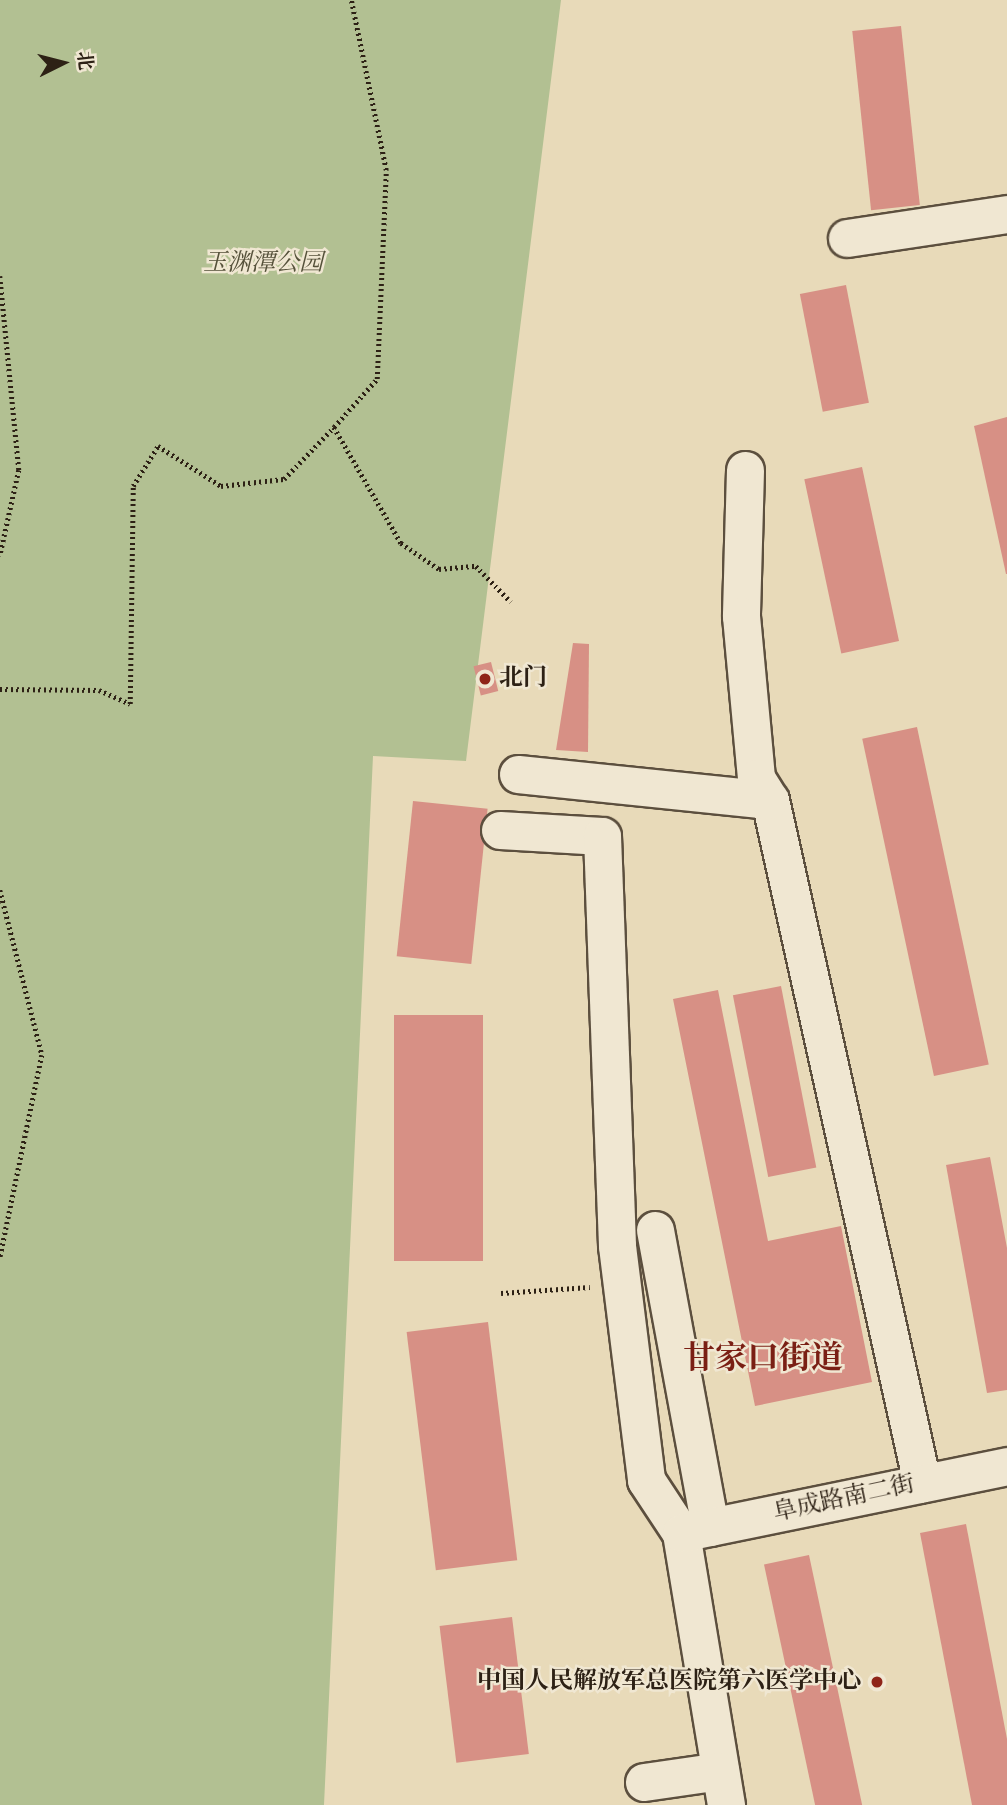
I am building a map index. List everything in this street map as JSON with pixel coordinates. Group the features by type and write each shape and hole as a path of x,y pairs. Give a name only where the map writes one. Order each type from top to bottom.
{"street":[{"path":"847,238 1007,214"},
{"path":"746,470 743,657 756,778 770,800 922,1483"},
{"path":"518,774 770,800"},
{"path":"500,830 602,836 622,1284 646,1480 695,1530"},
{"path":"644,1782 723,1788 695,1530 655,1230"},
{"name":"阜成路南二街","path":"695,1530 1007,1465"}],"path":[{"path":"0,689 99,690 130,704 132,486 158,446 221,486 284,479 377,379 386,170 351,0"},
{"path":"0,276 19,470 0,556"},
{"path":"334,427 401,543 439,569 476,566 511,602"},
{"path":"0,890 42,1055 0,1258"},
{"path":"501,1293 622,1284"}],"green space":[{"name":"玉渊潭公园","path":"0,0 561,0 466,761 373,756 324,1805 0,1805"}],"building":[{"path":"901,26 920,205 871,210 852,31"},
{"path":"846,285 869,403 823,412 800,294"},
{"path":"1007,417 1007,574 1006,574 974,426"},
{"path":"862,467 899,641 841,653 804,479"},
{"path":"573,643 589,644 588,752 556,750"},
{"name":"北门","path":"491,662 498,691 481,695 474,666"},
{"path":"917,727 989,1064 934,1076 862,739"},
{"path":"413,801 488,809 471,964 397,956"},
{"path":"781,986 816,1168 768,1177 733,995"},
{"path":"718,990 768,1241 841,1226 872,1382 755,1406 673,999"},
{"path":"394,1015 483,1015 483,1261 394,1261"},
{"path":"990,1157 1007,1248 1007,1390 987,1393 946,1165"},
{"path":"488,1322 517,1560 436,1570 407,1332"},
{"path":"966,1524 1007,1739 1007,1805 972,1805 920,1533"},
{"path":"809,1555 862,1805 815,1805 764,1565"},
{"path":"512,1617 529,1754 456,1763 440,1626"}],"place":[{"name":"北门","path":"485,679"},
{"name":"中国人民解放军总医院第六医学中心","path":"877,1682"}],"district":[{"name":"甘家口街道","path":"763,1359"}]}
